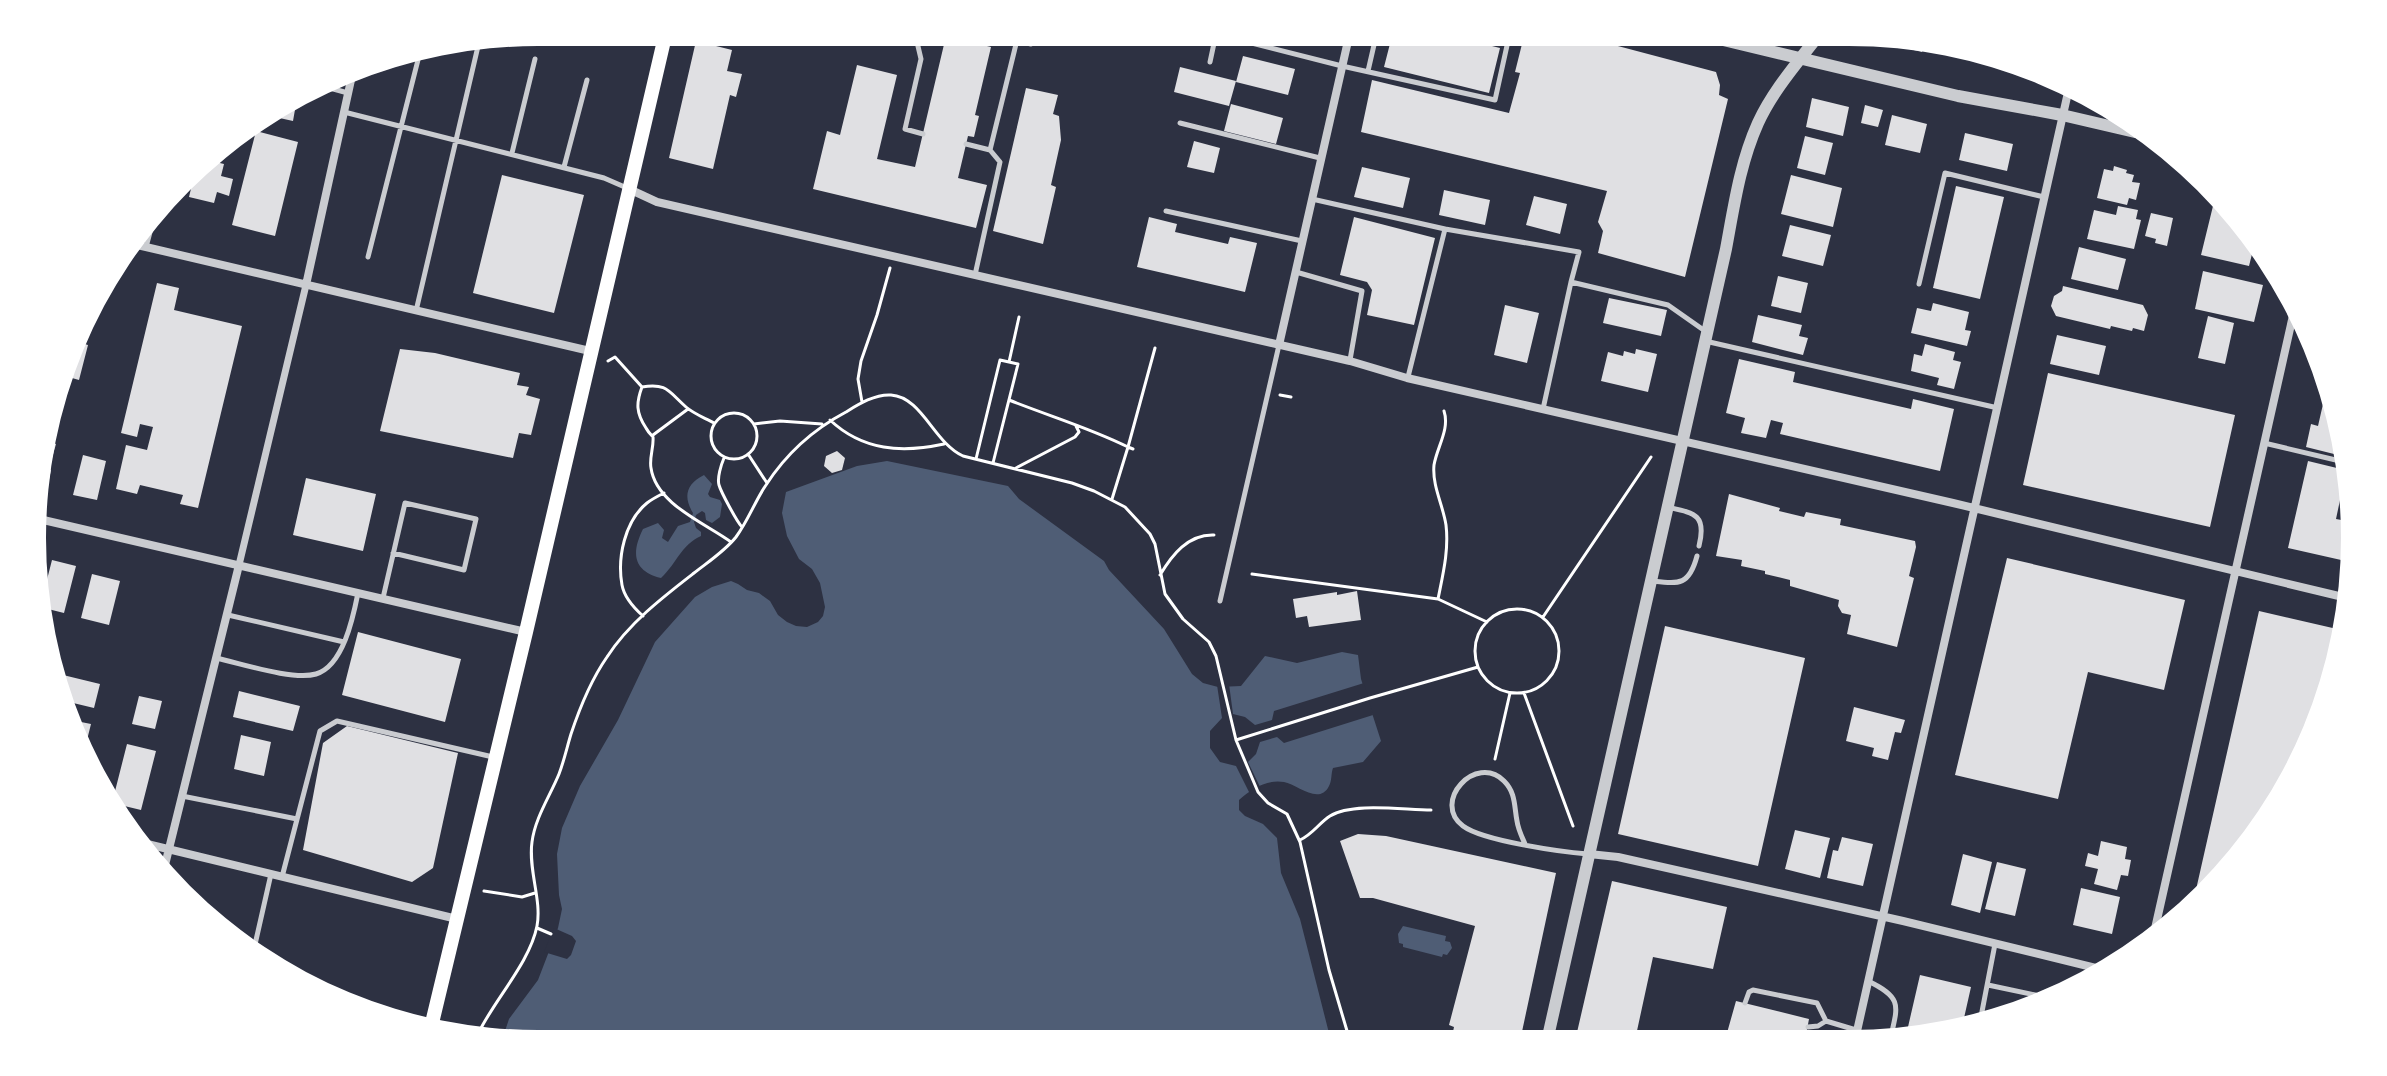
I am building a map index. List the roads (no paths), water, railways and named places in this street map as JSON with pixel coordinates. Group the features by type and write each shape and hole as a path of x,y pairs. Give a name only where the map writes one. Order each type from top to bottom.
{"main road":[{"path":"433,1019 663,46"}],"street":[{"path":"1279,345 1347,46"},
{"path":"1748,46 1958,96 2122,129"},
{"path":"1549,1030 1741,172 1759,121 1778,89 1811,46"},
{"path":"166,860 306,285 350,83"},
{"path":"1857,1030 2067,97"},
{"path":"628,189 657,202 1350,361 1407,378 2338,596"},
{"path":"142,247 589,353"},
{"path":"2157,922 2291,323"},
{"path":"47,521 526,632"},
{"path":"155,846 457,919"},
{"path":"1589,854 1618,857 1882,916 2089,966"}],"lane":[{"path":"918,46 921,59 905,129 923,134"},
{"path":"990,150 1016,46"},
{"path":"1210,62 1213,46"},
{"path":"1266,46 1495,100 1507,46"},
{"path":"1368,71 1374,46"},
{"path":"416,312 477,50"},
{"path":"512,153 535,59"},
{"path":"368,257 418,61"},
{"path":"564,167 587,80"},
{"path":"336,90 348,93"},
{"path":"343,111 564,167 604,178 628,189"},
{"path":"1180,123 1321,158"},
{"path":"966,144 990,150 1000,162 975,275"},
{"path":"1919,284 1945,173 2044,197"},
{"path":"1312,199 1445,229 1579,252 1543,409"},
{"path":"1166,211 1303,241"},
{"path":"1407,378 1445,229"},
{"path":"146,248 149,237"},
{"path":"1296,272 1362,291 1350,361"},
{"path":"1571,282 1668,305 1705,336 1998,408"},
{"path":"1220,601 1279,345"},
{"path":"2264,443 2335,460"},
{"path":"382,599 393,553 405,503 476,519 464,570 393,553"},
{"path":"1667,507 1689,512 1699,518 1703,530 1699,546"},
{"path":"1651,581 1683,582 1692,573 1697,556"},
{"path":"216,658 296,676 316,674 329,666 344,642 354,616 358,593"},
{"path":"227,615 344,642"},
{"path":"282,877 320,731 337,721 496,758"},
{"path":"1525,844 1517,824 1512,790 1502,779 1491,773 1478,773 1458,786 1453,798 1453,811 1464,827 1478,834 1556,851 1589,854"},
{"path":"182,796 297,819"},
{"path":"256,941 271,874"},
{"path":"1982,1011 1995,943"},
{"path":"1868,981 1895,998 1898,1008 1893,1028"},
{"path":"1988,985 2032,995"},
{"path":"1745,1003 1753,990 1817,1003 1826,1021 1856,1030"},
{"path":"1808,1027 1826,1021"}],"water":[{"path":"887,461 1008,486 1019,499 1104,561 1164,629 1192,674 1203,683 1218,687 1241,686 1265,656 1297,663 1342,652 1358,655 1361,679 1381,741 1363,762 1333,768 1331,782 1325,792 1314,794 1278,781 1260,786 1239,800 1239,810 1245,816 1263,824 1277,838 1281,873 1300,919 1328,1030 506,1029 509,1019 538,980 558,928 562,909 557,854 562,828 580,786 618,720 655,642 695,597 731,581 770,601 778,615 787,622 807,627 818,622 825,607 820,583 812,569 799,559 787,536 782,513 786,492 857,466"},
{"path":"704,475 712,484 708,494 722,504 720,517 712,523 706,520 702,511 696,515 694,522 701,536 684,549 661,578 652,575 637,560 637,546 643,529 658,523 664,530 662,538 668,542 678,526 690,522 693,513 688,502 688,491 693,482"},
{"path":"1403,926 1446,936 1445,941 1450,942 1452,948 1442,957 1403,947 1398,934"}]}
